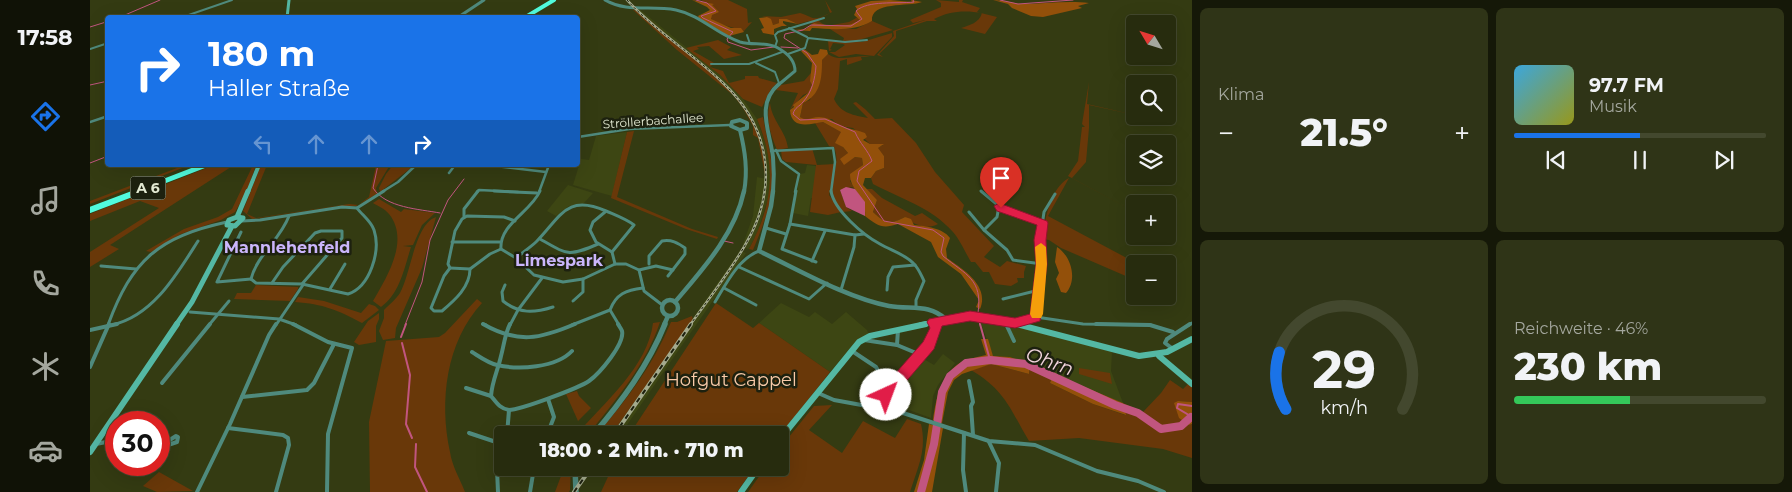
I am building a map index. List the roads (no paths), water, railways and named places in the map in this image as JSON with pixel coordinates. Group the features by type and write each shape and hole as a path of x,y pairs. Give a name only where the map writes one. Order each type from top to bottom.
{"highway":[{"path":"529,15 554,0"},
{"path":"535,15 559,0"},
{"name":"A 6","path":"90,206 192,167"},
{"name":"A 6","path":"90,210 201,167"}],"main road":[{"path":"288,15 289,0"},
{"path":"232,226 227,225 227,222 237,217 258,167"},
{"path":"90,452 188,307 232,226 242,221 241,217 237,217"},
{"path":"789,429 852,351 864,339 898,330 970,316 1015,323 1128,354 1159,356 1173,352 1192,339"},
{"path":"1159,356 1192,384"},
{"path":"741,492 752,476"}],"street":[{"path":"189,15 232,0"},
{"path":"462,15 484,0"},
{"path":"605,0 623,7 662,8 680,11 692,15 729,37 750,44 779,49 788,54 794,65 794,71 791,76 773,89 767,102 765,121 774,151 774,171 773,189 766,228 759,251"},
{"path":"779,49 776,34 789,28 824,18"},
{"path":"789,28 808,38 826,41 859,42 867,40"},
{"path":"747,35 750,44"},
{"path":"788,54 806,47 806,40 808,38"},
{"path":"90,49 105,44"},
{"path":"711,64 738,65 755,63 779,49"},
{"path":"755,63 775,72 779,83"},
{"path":"90,122 105,117"},
{"path":"737,120 747,123 747,128 740,130 730,125 737,120"},
{"name":"Ströllerbachallee","path":"580,137 629,129 730,125"},
{"path":"675,302 721,242 733,221 743,196 747,162 740,130"},
{"path":"774,151 832,148 836,164 830,185 830,195 836,206 864,234 908,258 915,265 924,281 916,300 916,307"},
{"path":"774,151 780,153 782,162 799,174 790,224 782,249 814,262 825,231"},
{"path":"242,221 289,216 342,207 357,208 384,191 414,167"},
{"path":"449,174 454,167"},
{"path":"504,167 546,172"},
{"path":"501,249 500,242 504,233 534,202 548,167"},
{"path":"450,268 448,264 457,224 464,217 464,209 479,190 538,193"},
{"path":"981,191 999,206 1043,223"},
{"path":"1036,317 1042,264 1040,240 1044,212 1055,194"},
{"path":"516,258 540,239 548,226 568,208 581,204 592,205 632,222 634,225 612,252"},
{"path":"984,230 998,216 999,206"},
{"path":"241,232 217,282 251,280 256,283 302,285 354,294 361,287 376,250 375,231 368,219 357,208"},
{"path":"605,212 593,222 590,228 591,234 598,244 612,252"},
{"path":"969,212 1014,260 1042,264"},
{"path":"251,280 257,264 284,230 289,216"},
{"path":"464,217 504,217 515,221"},
{"path":"90,367 110,325 119,298 136,269 157,250 182,236 205,227 227,222"},
{"path":"790,224 825,231 855,235 864,234"},
{"path":"766,228 786,234"},
{"path":"197,492 269,335 302,285 342,238 342,232 321,231 315,233 283,267 272,283"},
{"path":"841,290 854,246 855,235"},
{"path":"540,239 565,253 577,253 598,244"},
{"path":"650,264 649,256 662,241 668,240 685,248 685,254 668,276"},
{"path":"90,330 127,321 151,303 173,280 198,241"},
{"path":"452,242 500,242"},
{"path":"450,268 470,269 490,254 501,249"},
{"path":"501,249 516,258 534,275 564,282 583,279 615,264 626,264 639,270"},
{"path":"715,302 739,267 751,254 759,251 841,290 876,303 916,307 938,312 947,320"},
{"path":"612,252 615,264"},
{"path":"330,289 345,264"},
{"path":"639,270 650,264 660,265 673,270"},
{"path":"887,290 888,278 893,267 915,265"},
{"path":"101,266 136,269"},
{"path":"739,267 809,299 812,299 827,282"},
{"path":"450,268 444,276 431,308 434,311 442,311 448,306 466,285 471,274 470,269"},
{"path":"639,270 643,288 650,297 662,304"},
{"path":"491,396 492,381 501,358 507,330 518,310 542,278"},
{"path":"573,301 582,294 585,286 583,279"},
{"path":"505,285 502,292 503,301 510,308 534,314 553,308"},
{"path":"466,388 491,396 500,407 510,410 548,399 589,381 610,359 621,342 622,331 610,310 614,298 624,292 643,288"},
{"path":"724,288 756,305"},
{"path":"1003,299 1039,290"},
{"path":"162,383 229,301"},
{"path":"668,301 675,302 679,307 678,312 668,316 662,312 662,304 668,301"},
{"path":"484,324 496,333 524,339 548,336 590,316 610,310"},
{"path":"190,312 279,319 334,344 352,348 346,374 334,405 328,436 327,492"},
{"path":"599,426 638,378 656,348 668,316"},
{"path":"1015,323 1036,317 1083,324 1150,325 1173,332"},
{"path":"1004,321 1014,341"},
{"path":"880,408 882,401 929,346 936,330 934,322"},
{"path":"1173,352 1164,347 1165,340 1173,332 1186,328 1192,323"},
{"path":"897,345 898,330"},
{"path":"864,339 871,342 897,345 921,355"},
{"path":"242,397 307,390 314,383 334,344"},
{"path":"472,352 497,365 521,367 551,362 570,355 572,351"},
{"path":"852,351 876,367 890,391"},
{"path":"969,381 973,402 971,406 973,435"},
{"path":"818,392 834,400 880,408 942,425 989,441 1035,445 1097,471 1138,480 1164,492"},
{"path":"548,399 556,414 553,426"},
{"path":"508,426 510,410"},
{"path":"228,428 283,435 288,438 289,445 276,492"},
{"path":"469,433 494,442"},
{"path":"964,433 962,470 966,492"},
{"path":"989,441 999,463 996,492"},
{"path":"95,444 105,442"},
{"path":"495,476 498,492"},
{"path":"530,492 533,476"},
{"path":"575,476 576,492"}],"waterway":[{"path":"125,15 160,0"},
{"path":"696,0 707,3 716,11 701,16 703,18 733,32 727,39 728,42 751,50 774,47"},
{"path":"913,0 914,2 868,5 856,11 862,19 851,26 811,25 803,30 785,34 784,38 807,53 816,66 811,90 793,114 800,120 825,119 855,132 872,161 859,171 857,181 884,221 933,230 944,238 941,252 943,256 966,273 975,285 978,292 978,313"},
{"path":"1000,0 1018,4 1073,0"},
{"path":"90,27 105,22"},
{"path":"781,47 798,48"},
{"path":"90,85 105,82"},
{"path":"90,163 105,157"},
{"path":"378,167 373,188 379,195 394,204 404,207 440,213"},
{"path":"405,325 422,282 430,240 448,200 464,179"},
{"path":"724,241 733,243"},
{"path":"978,319 980,325"},
{"path":"401,337 406,324"},
{"path":"980,324 990,360"},
{"path":"402,343 410,375 406,424 412,438"},
{"name":"Ohrn","path":"921,492 934,444 942,392 950,376 966,363 990,360 1026,364 1115,405 1138,413 1161,429 1181,426 1191,417"},
{"path":"1192,406 1178,404 1177,408 1192,417"},
{"path":"416,444 415,467 427,492"}],"railway":[{"path":"627,0 649,22 710,71 739,100 751,119 760,139 765,160 766,181 755,225 744,247 690,325"},
{"path":"620,426 691,324"},
{"path":"574,492 585,476"}],"district":[{"name":"Mannlehenfeld","path":"287,247"},
{"name":"Limespark","path":"559,260"}],"park label":[{"name":"Hofgut Cappel","path":"731,380"}]}
